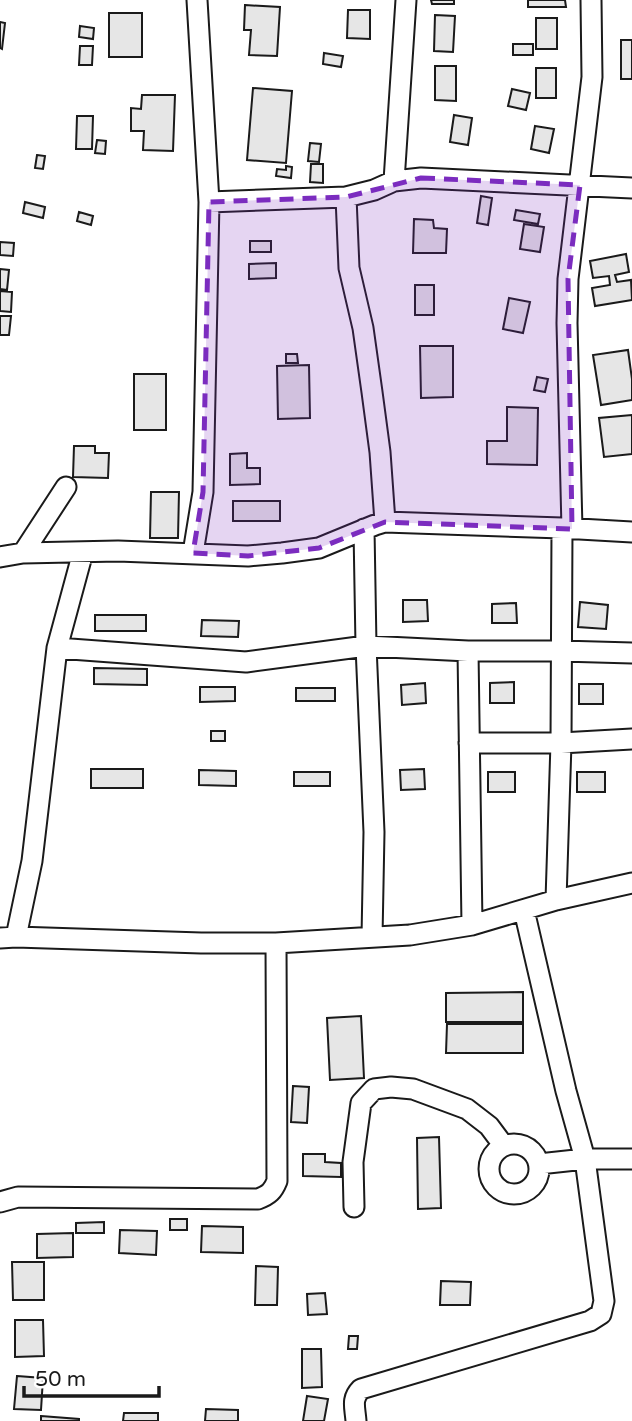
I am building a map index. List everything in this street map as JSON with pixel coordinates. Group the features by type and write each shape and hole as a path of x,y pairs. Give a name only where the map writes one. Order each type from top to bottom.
{"street":[{"path":"193,553 204,492 209,202 197,0"},
{"path":"394,181 406,0"},
{"path":"556,900 561,651 567,528 567,290 592,77 591,0"},
{"path":"209,202 346,197 374,190 394,181 421,178 632,188"},
{"path":"346,197 349,268 363,328 372,391 385,522"},
{"path":"23,552 66,487"},
{"path":"0,557 23,552 248,556 282,553 319,548 385,522 632,532"},
{"path":"364,529 374,832 372,937"},
{"path":"83,552 57,648 32,861 8,937 276,943 410,935 472,925 556,900 632,883"},
{"path":"57,648 246,662 366,646 468,651 632,653"},
{"path":"468,651 472,925"},
{"path":"469,743 632,740"},
{"path":"356,1421 355,1395 362,1388 590,1321 601,1314 604,1301 585,1158 566,1091 524,910"},
{"path":"0,1202 18,1197 258,1199 267,1196 277,1181 276,943"},
{"path":"354,1207 353,1161 361,1103 374,1089 413,1089 467,1109 489,1126 504,1146"},
{"path":"515,1143 526,1146 534,1153 538,1164 539,1174 534,1183 518,1194 498,1188 489,1171 496,1152 515,1143"},
{"path":"538,1164 585,1158 632,1159"}],"highlighted area":[{"path":"421,178 580,185 568,279 572,529 385,522 319,548 248,556 193,553 203,492 209,202 346,197"}],"building":[{"path":"431,0 454,0 454,4 432,4"},
{"path":"528,0 565,0 566,7 528,7"},
{"path":"245,5 280,7 277,56 249,55 251,30 244,30"},
{"path":"348,10 370,10 370,39 347,38"},
{"path":"109,13 142,13 142,57 109,57"},
{"path":"435,15 455,16 453,52 434,51"},
{"path":"536,18 557,18 557,49 536,49"},
{"path":"0,22 5,23 2,49 0,48"},
{"path":"80,26 94,28 93,39 79,37"},
{"path":"621,40 632,40 632,79 621,79"},
{"path":"513,44 533,44 533,55 513,55"},
{"path":"80,46 93,46 92,65 79,65"},
{"path":"324,53 343,56 341,67 323,64"},
{"path":"435,66 456,66 456,101 435,100"},
{"path":"536,68 556,68 556,98 536,98"},
{"path":"253,88 292,91 286,163 247,160"},
{"path":"512,89 530,93 526,110 508,106"},
{"path":"142,95 175,95 173,151 143,150 144,131 131,131 131,108 141,109"},
{"path":"454,115 472,118 468,145 450,142"},
{"path":"77,116 93,116 92,149 76,149"},
{"path":"535,126 554,129 549,153 531,149"},
{"path":"97,140 106,141 105,154 95,153"},
{"path":"310,143 321,144 319,162 308,161"},
{"path":"37,155 45,156 43,169 35,168"},
{"path":"311,164 323,164 323,183 310,182"},
{"path":"286,166 292,167 291,178 276,176 277,169 286,170"},
{"path":"481,196 492,198 488,225 477,223"},
{"path":"25,202 45,207 43,218 23,213"},
{"path":"516,210 540,214 538,224 514,220"},
{"path":"79,212 93,216 91,225 77,221"},
{"path":"414,219 433,220 434,228 447,229 446,253 413,253"},
{"path":"524,224 544,227 540,252 520,249"},
{"path":"250,241 271,241 271,252 250,252"},
{"path":"0,242 14,243 13,256 0,255"},
{"path":"626,254 629,272 615,275 617,282 631,280 632,300 595,306 592,288 610,285 609,276 593,278 590,261"},
{"path":"276,263 276,278 249,279 249,264"},
{"path":"0,269 9,270 7,290 0,289"},
{"path":"415,285 434,285 434,315 415,315"},
{"path":"0,291 12,292 11,312 0,311"},
{"path":"509,298 530,302 523,333 503,329"},
{"path":"0,316 11,316 9,335 0,335"},
{"path":"420,346 453,346 453,397 421,398"},
{"path":"628,350 632,400 601,405 593,355"},
{"path":"286,354 297,354 298,363 286,363"},
{"path":"309,365 310,418 278,419 277,366"},
{"path":"134,374 166,374 166,430 134,430"},
{"path":"537,377 548,379 545,392 534,390"},
{"path":"507,407 538,408 537,465 487,464 487,441 507,441"},
{"path":"632,415 632,454 604,457 599,418"},
{"path":"74,446 95,446 95,453 109,453 108,478 73,477"},
{"path":"247,453 247,468 260,468 260,484 230,485 230,454"},
{"path":"151,492 179,492 178,538 150,538"},
{"path":"233,501 280,501 280,521 233,521"},
{"path":"403,600 427,600 428,621 403,622"},
{"path":"580,602 608,605 606,629 578,627"},
{"path":"516,603 517,623 492,623 492,604"},
{"path":"95,615 146,615 146,631 95,631"},
{"path":"202,620 239,621 238,637 201,636"},
{"path":"94,668 147,669 147,685 94,684"},
{"path":"514,682 514,703 490,703 490,683"},
{"path":"425,683 426,703 402,705 401,685"},
{"path":"579,684 603,684 603,704 579,704"},
{"path":"200,687 235,687 235,701 200,702"},
{"path":"296,688 335,688 335,701 296,701"},
{"path":"211,731 225,731 225,741 211,741"},
{"path":"91,769 143,769 143,788 91,788"},
{"path":"424,769 425,789 401,790 400,770"},
{"path":"199,770 236,771 236,786 199,785"},
{"path":"294,772 330,772 330,786 294,786"},
{"path":"488,772 515,772 515,792 488,792"},
{"path":"577,772 605,772 605,792 577,792"},
{"path":"523,992 523,1022 446,1022 446,993"},
{"path":"361,1016 364,1078 330,1080 327,1018"},
{"path":"447,1024 523,1024 523,1053 446,1053"},
{"path":"293,1086 309,1087 307,1123 291,1122"},
{"path":"439,1137 441,1208 418,1209 417,1138"},
{"path":"303,1154 325,1154 325,1162 341,1163 341,1177 303,1176"},
{"path":"170,1219 187,1219 187,1230 170,1230"},
{"path":"104,1222 104,1233 76,1233 76,1223"},
{"path":"202,1226 243,1227 243,1253 201,1252"},
{"path":"120,1230 157,1231 156,1255 119,1253"},
{"path":"73,1233 73,1257 37,1258 37,1234"},
{"path":"12,1262 44,1262 44,1300 13,1300"},
{"path":"256,1266 278,1267 277,1305 255,1305"},
{"path":"441,1281 471,1282 470,1305 440,1305"},
{"path":"325,1293 327,1314 308,1315 307,1294"},
{"path":"15,1320 43,1320 44,1356 15,1357"},
{"path":"349,1336 358,1336 357,1349 348,1349"},
{"path":"302,1349 321,1349 322,1387 302,1388"},
{"path":"17,1376 43,1378 41,1410 14,1409"},
{"path":"307,1396 328,1399 324,1421 303,1421"},
{"path":"206,1409 238,1410 238,1421 205,1421"},
{"path":"124,1413 158,1413 158,1421 123,1421"},
{"path":"41,1416 79,1419 79,1421 41,1421"}]}
